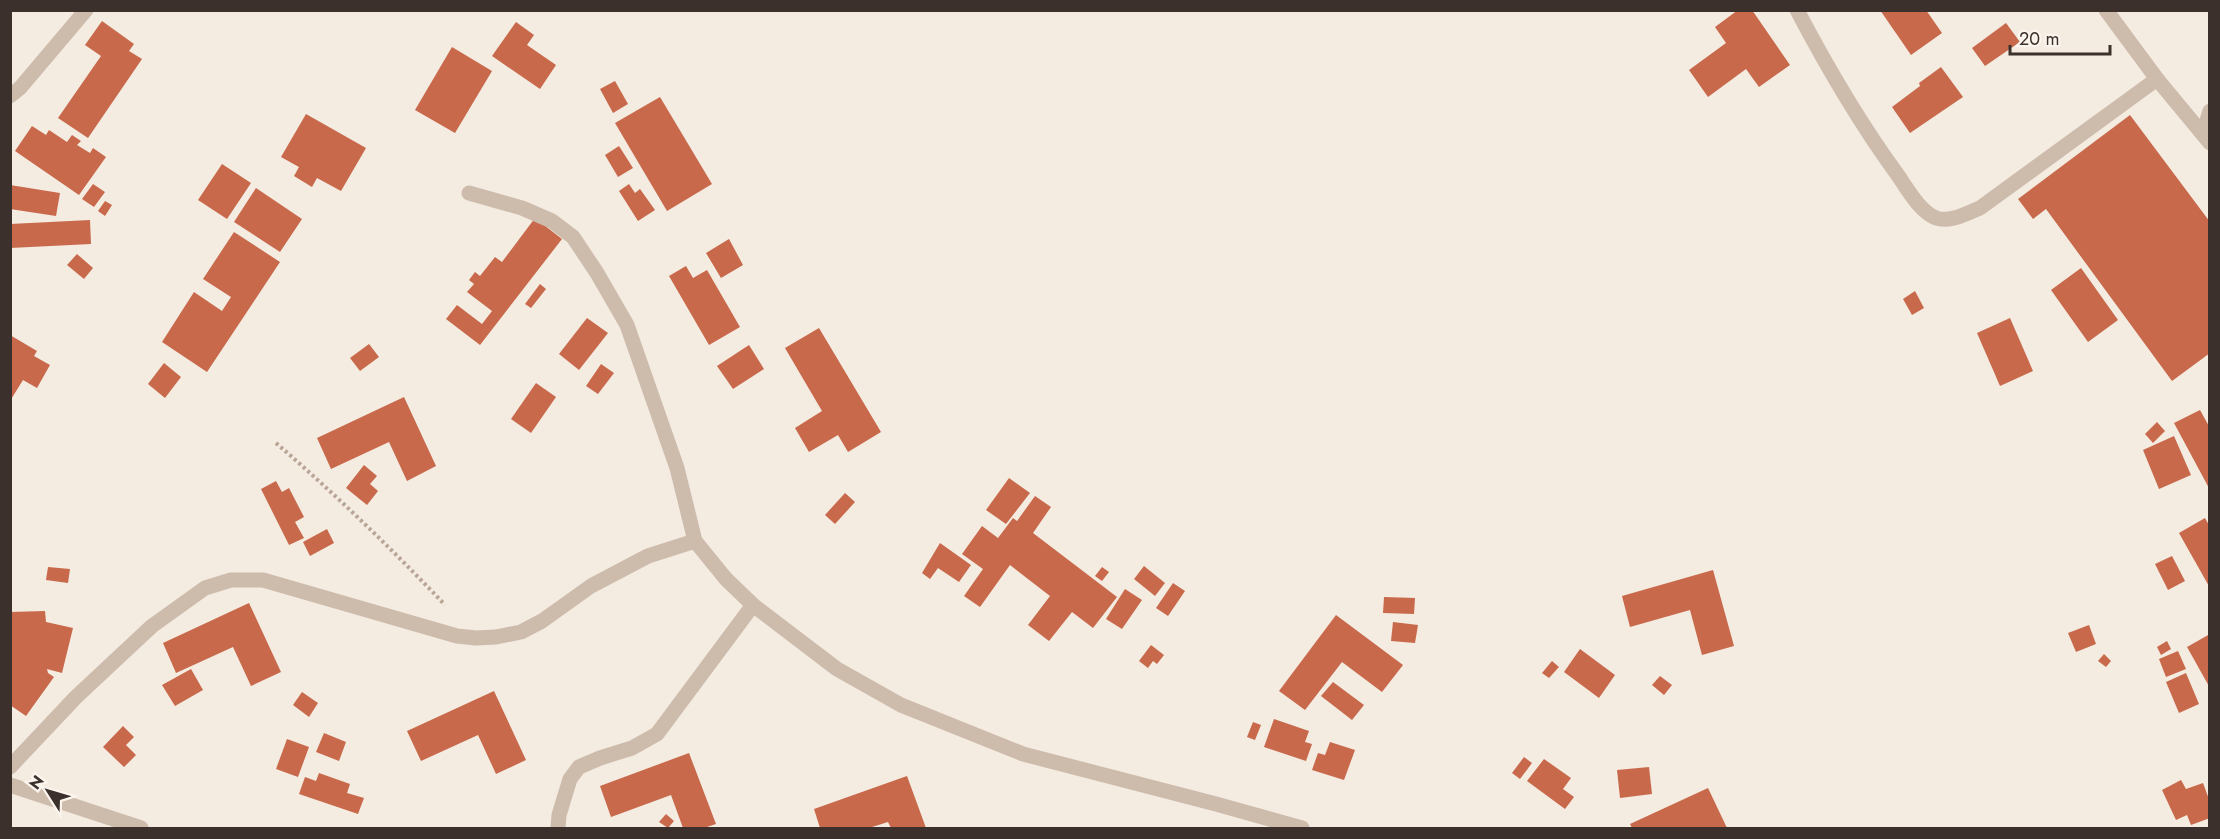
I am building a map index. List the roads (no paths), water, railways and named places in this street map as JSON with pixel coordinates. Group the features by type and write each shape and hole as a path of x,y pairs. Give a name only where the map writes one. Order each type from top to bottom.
{"street":[{"path":"10,96 86,10"},
{"path":"1797,10 1828,69 1865,129 1917,202 1935,218 1949,219 1980,208 2157,79"},
{"path":"2106,10 2157,79 2206,138"},
{"path":"2206,138 2210,111"},
{"path":"469,193 522,208 552,221 573,237 627,325 677,468 694,541 726,579 753,605 837,669 900,705 1023,754 1302,828"},
{"path":"10,767 76,696 144,633 205,588 231,580 263,580 457,636 496,637 521,632 542,621 591,586 648,556 694,541"},
{"path":"558,828 559,815 570,779 579,767 632,748 657,734 753,605"},
{"path":"10,785 141,828"}]}
